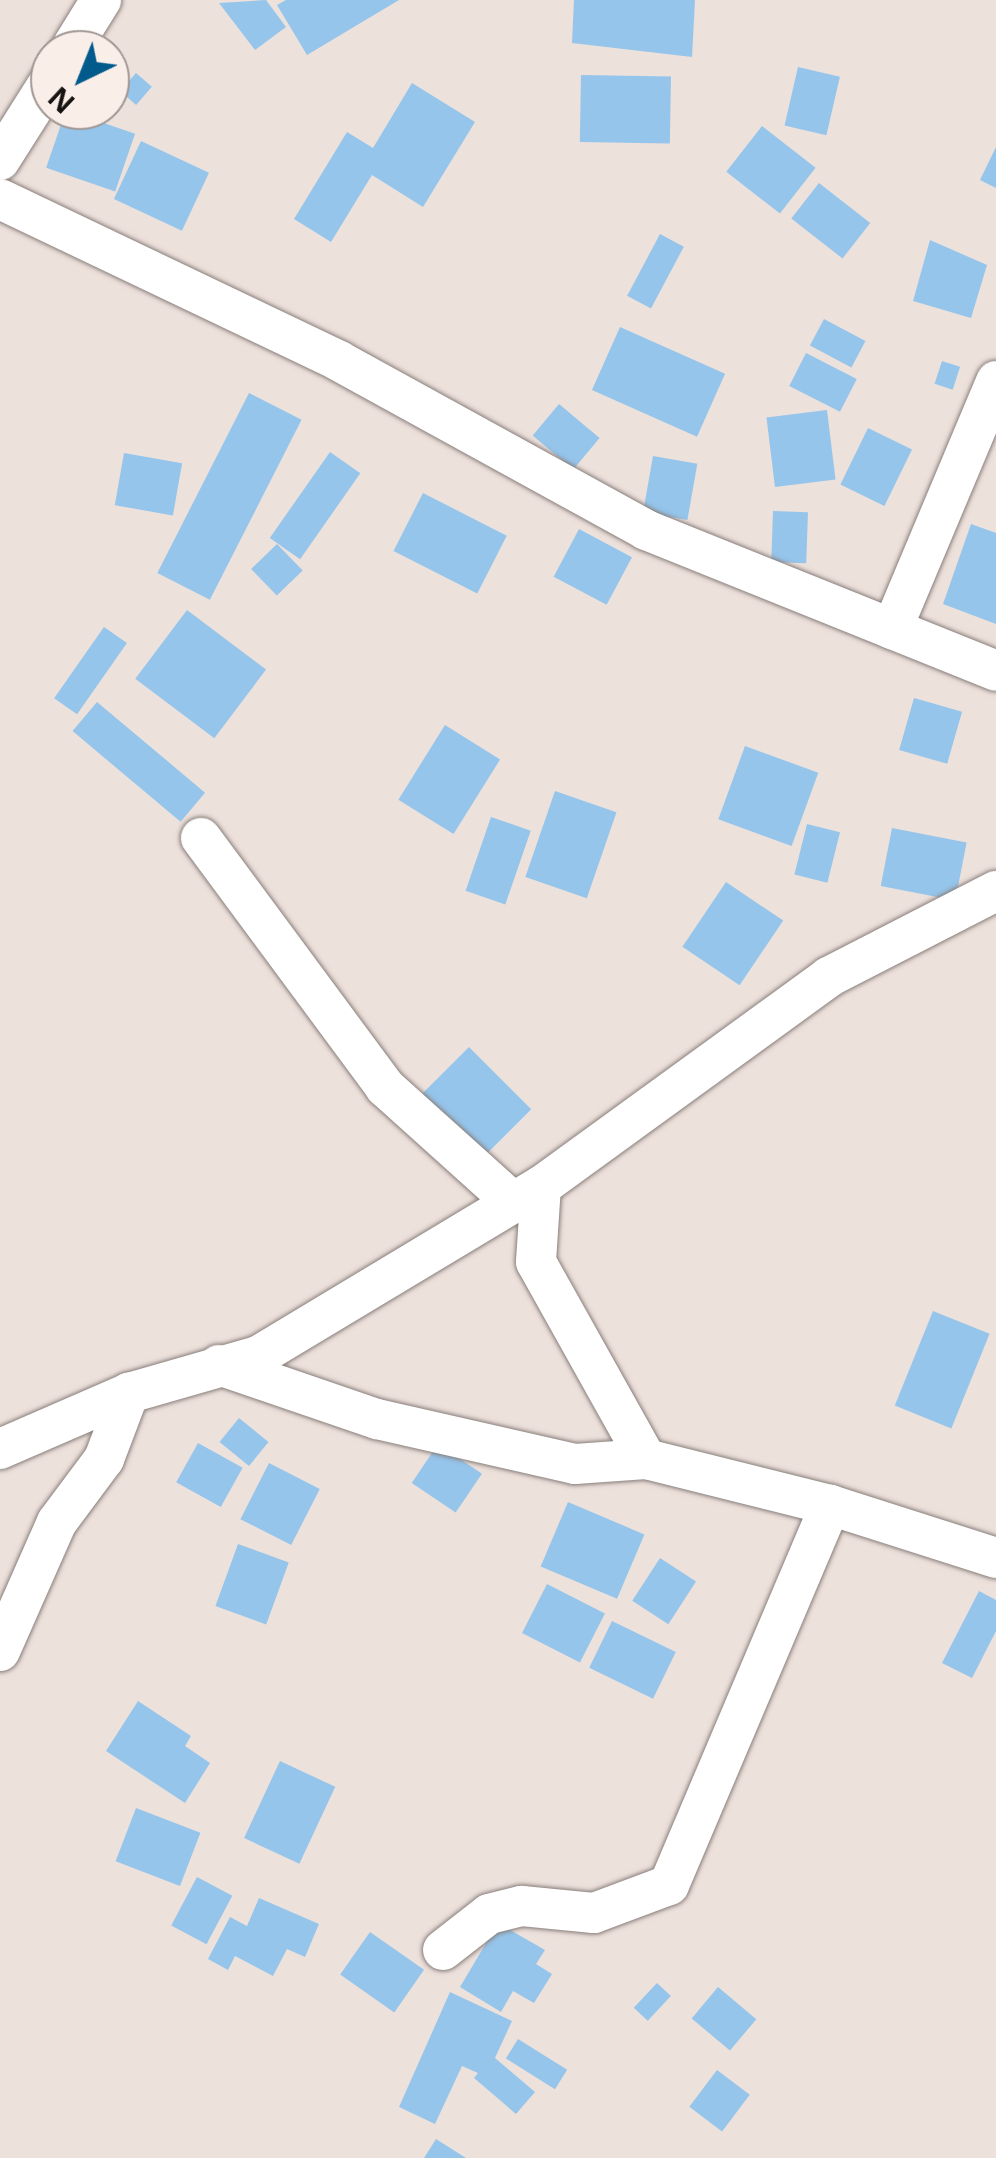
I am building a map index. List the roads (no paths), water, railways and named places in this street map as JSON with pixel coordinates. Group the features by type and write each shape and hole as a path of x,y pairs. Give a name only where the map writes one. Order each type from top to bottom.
{"street":[{"path":"82,30 101,0"},
{"path":"0,160 30,113"},
{"path":"0,199 339,361 646,530 996,671"},
{"path":"892,629 996,381"},
{"path":"201,838 384,1086 527,1194 536,1262 646,1459"},
{"path":"0,1449 129,1393 217,1364 258,1356 527,1194 829,977 996,891"},
{"path":"217,1364 377,1420 575,1464 646,1459 830,1505 996,1558"},
{"path":"4,1624 57,1522 104,1459 129,1393"},
{"path":"443,1950 489,1914 522,1906 594,1913 669,1886 830,1505"}]}
